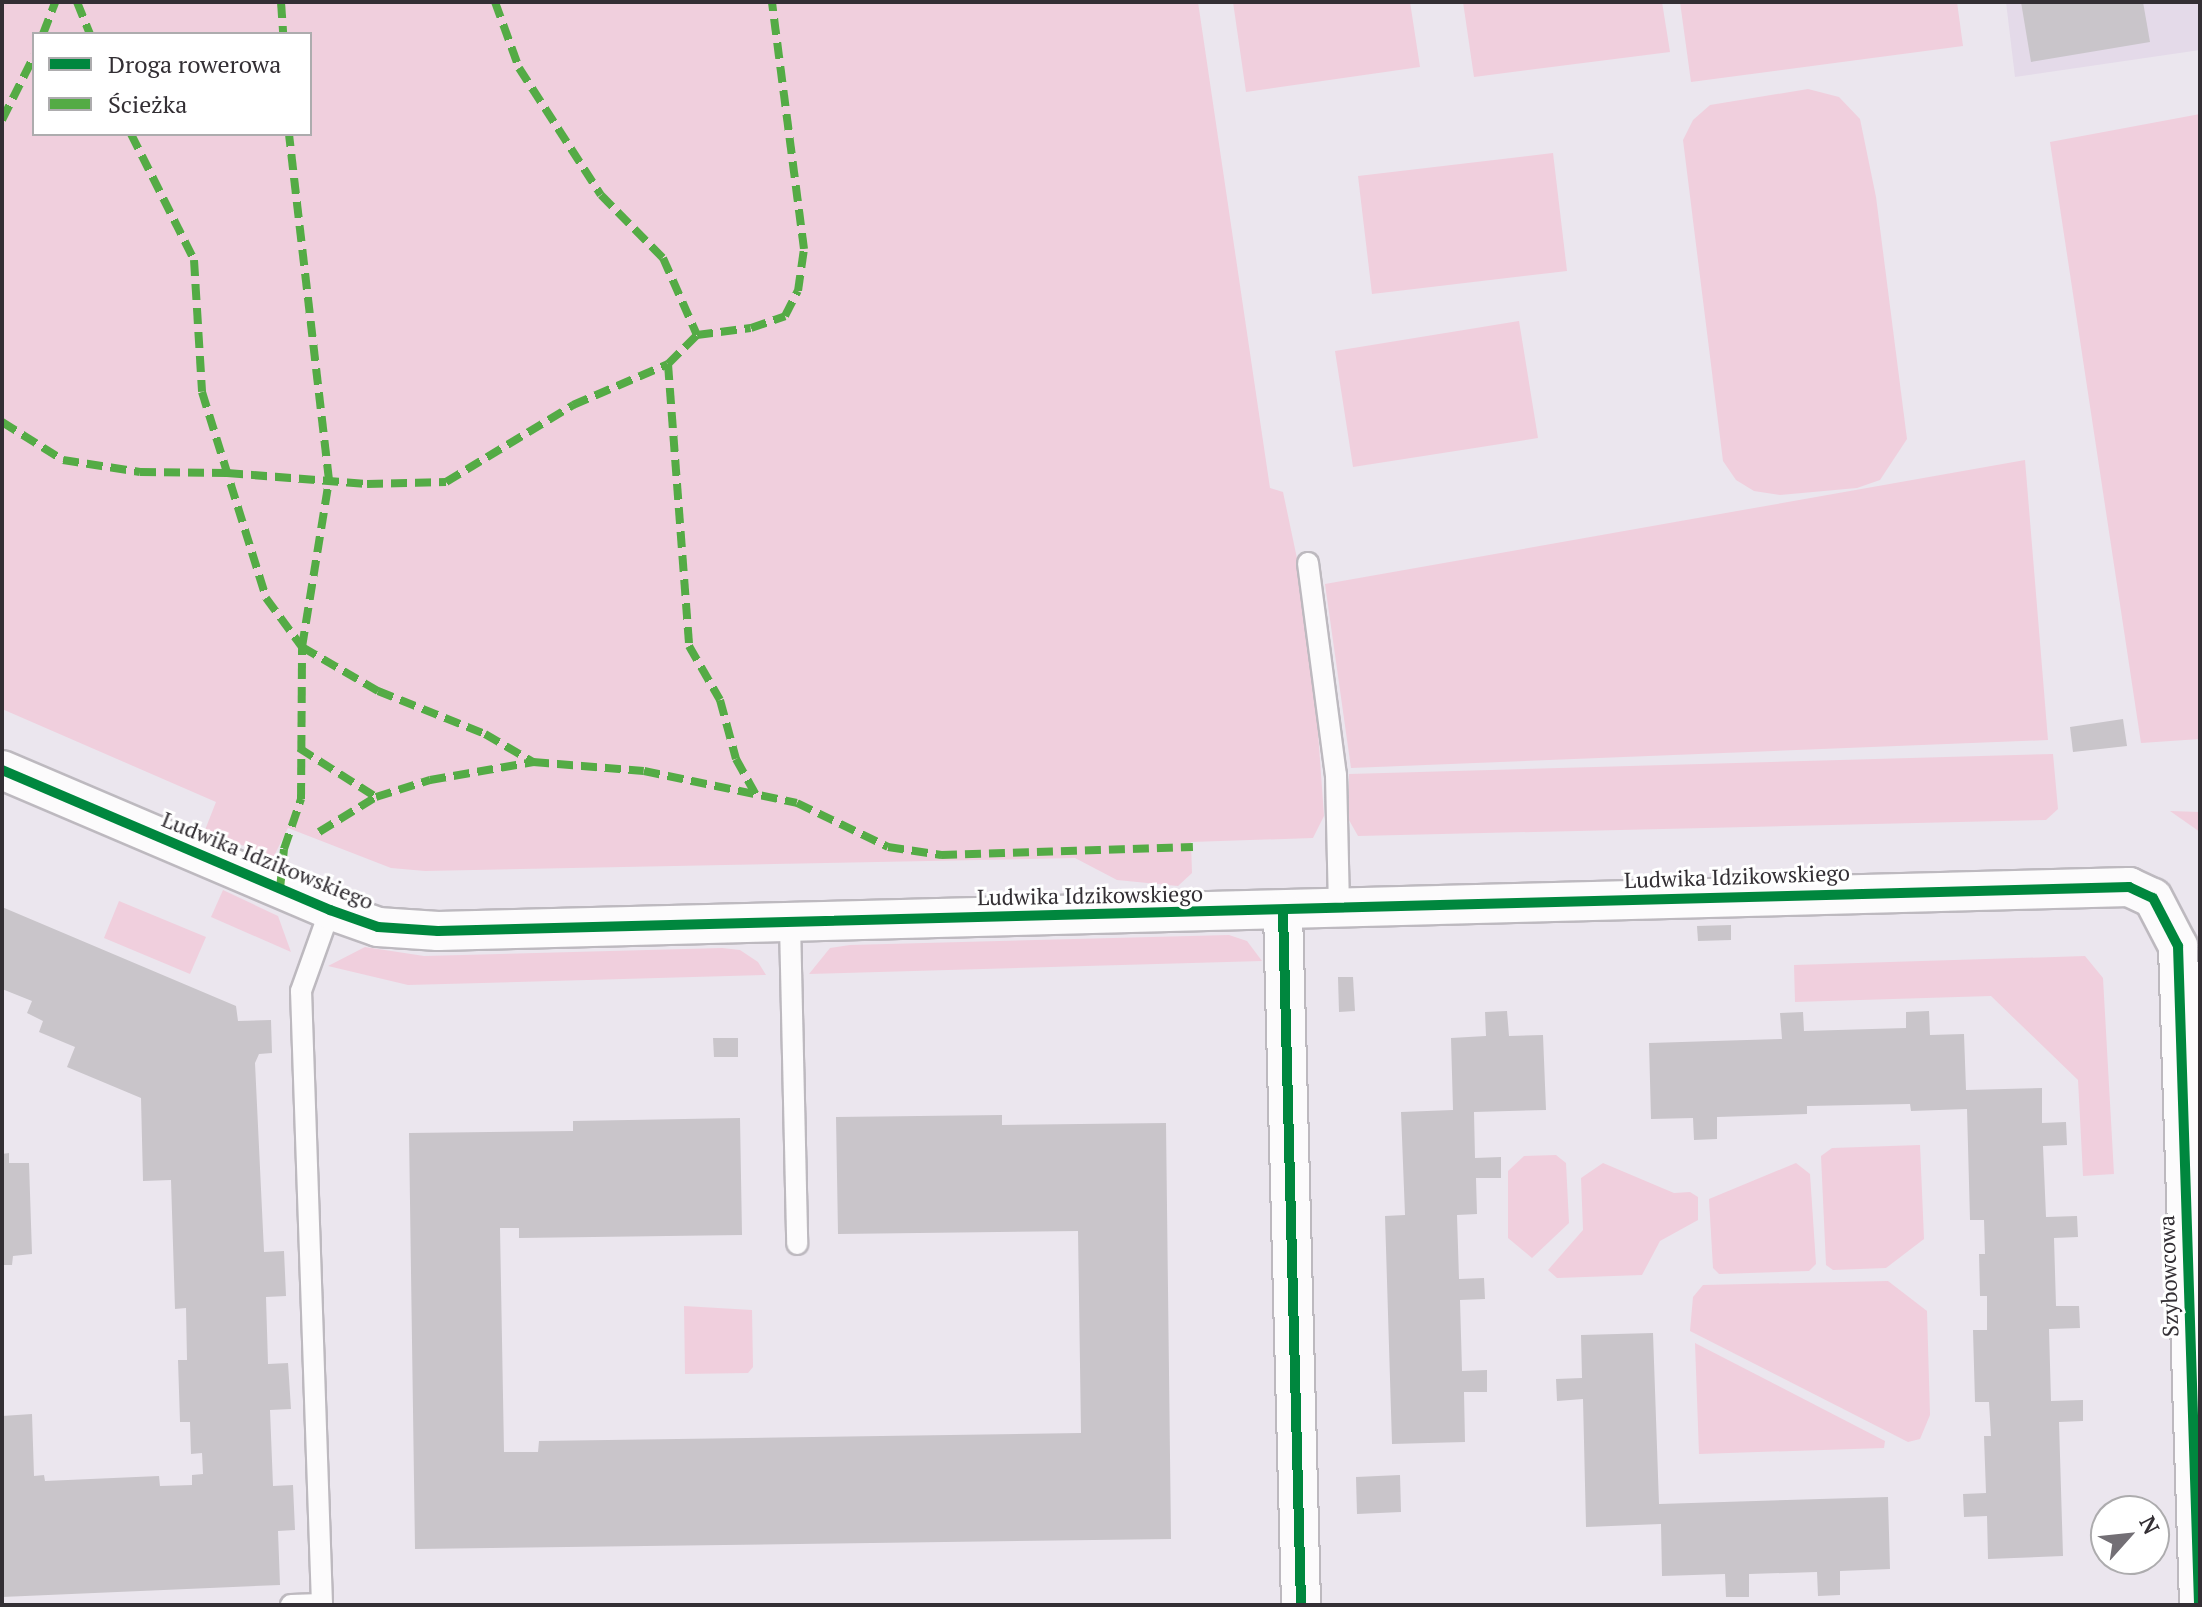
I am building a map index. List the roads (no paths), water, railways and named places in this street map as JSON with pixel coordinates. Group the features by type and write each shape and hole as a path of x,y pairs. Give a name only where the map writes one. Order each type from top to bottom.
{"street":[{"name":"Ludwika Idzikowskiego","path":"2,770 330,910 378,927 438,931 790,924 2129,887 2153,898 2178,946"},
{"path":"1283,912 1301,1605"},
{"name":"Szybowcowa","path":"2178,946 2190,1034 2199,1605"}],"lane":[{"path":"1308,563 1336,775 1339,910"},
{"path":"291,1605 322,1604 301,991 330,910"},
{"path":"790,924 797,1244"}]}
